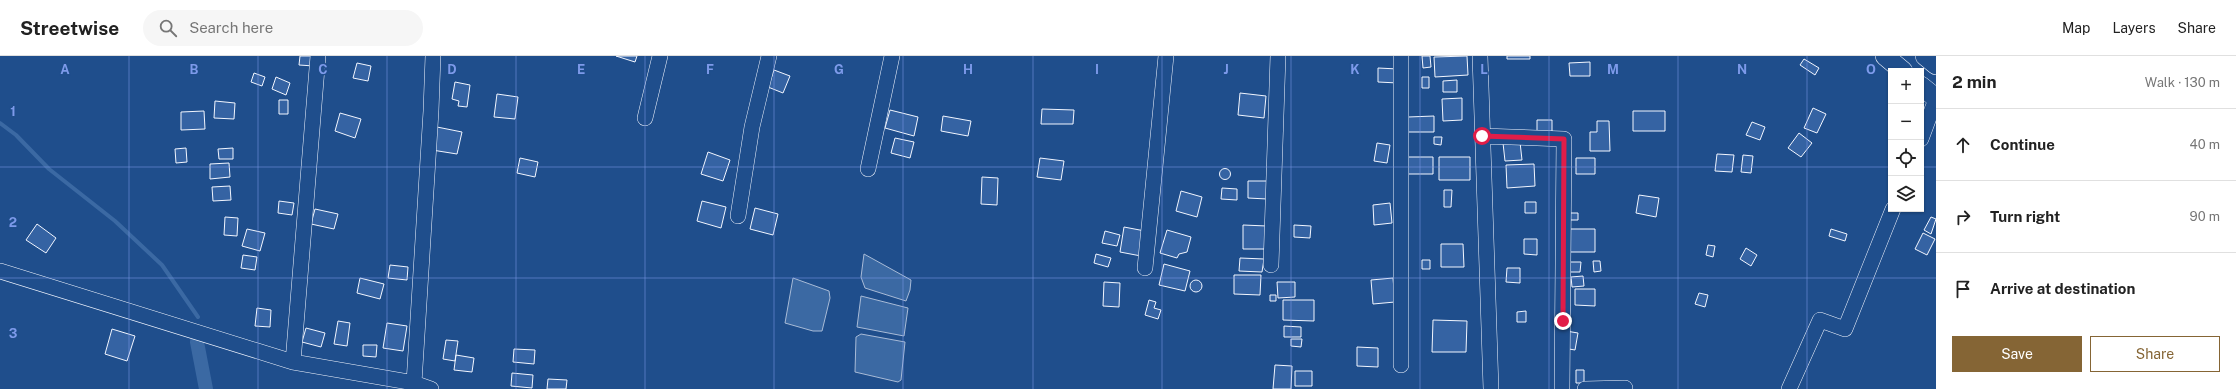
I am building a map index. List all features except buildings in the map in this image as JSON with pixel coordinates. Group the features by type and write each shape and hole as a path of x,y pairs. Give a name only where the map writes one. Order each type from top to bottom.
{"main road":[{"path":"1885,56 1899,68"},
{"path":"1925,56 1936,65"},
{"path":"1924,88 1936,98"}],"street":[{"path":"293,362 318,56"},
{"path":"414,383 431,111 432,56"},
{"path":"645,118 660,56"},
{"path":"738,216 752,127 769,56"},
{"path":"868,170 892,56"},
{"path":"1145,268 1166,56"},
{"path":"1270,265 1278,56"},
{"path":"1401,56 1401,365"},
{"path":"1480,56 1491,389"},
{"path":"1924,131 1936,98"},
{"path":"1482,136 1564,139 1562,389"},
{"path":"1789,389 1820,320 1845,329 1892,212"},
{"path":"0,271 293,362 414,383 431,389"},
{"path":"1585,389 1625,388"}],"water":[{"path":"864,254 911,280 910,290 906,301 865,288 861,277"},
{"path":"793,278 829,291 830,298 822,331 813,331 785,323"},
{"path":"861,296 908,308 904,336 857,327"},
{"path":"861,334 905,342 901,380 898,382 855,372 856,337"}],"waterway":[{"path":"0,123 16,135 49,169 115,221 162,265 198,317"},
{"path":"197,342 206,389"}],"route":[{"path":"1482,136 1564,139 1563,321"}]}
